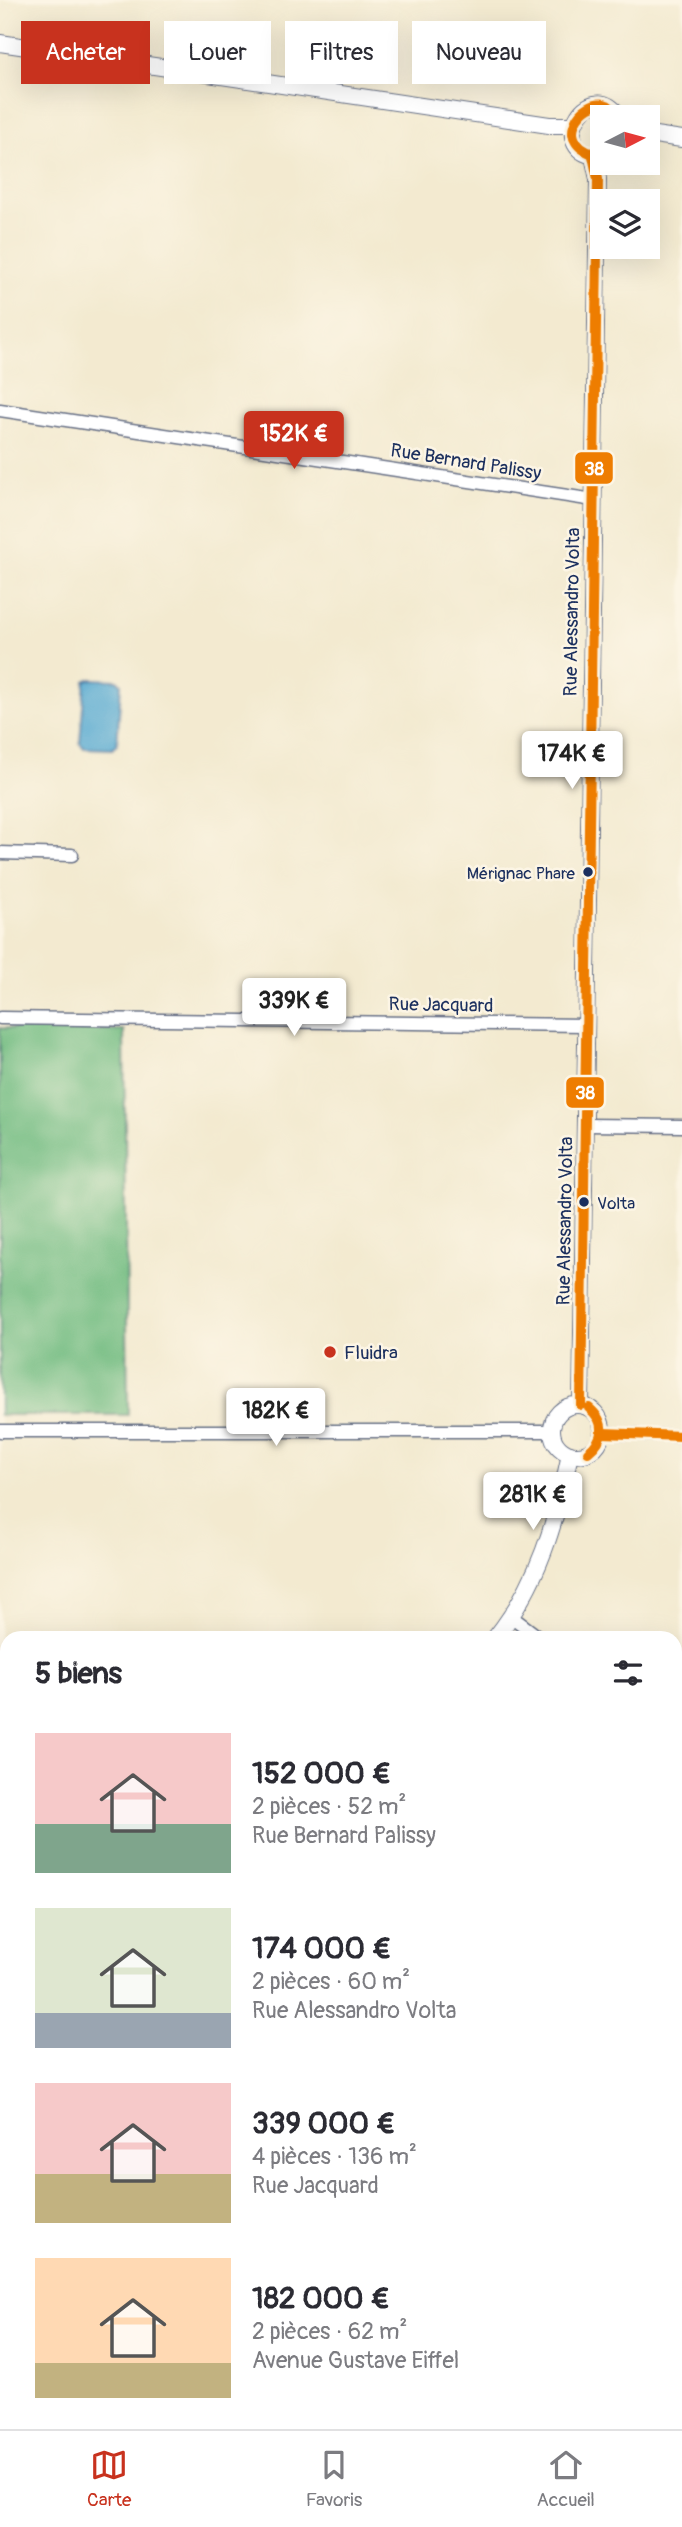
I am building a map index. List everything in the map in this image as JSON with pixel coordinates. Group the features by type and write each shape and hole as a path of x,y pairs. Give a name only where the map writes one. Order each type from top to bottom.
{"street":[{"path":"0,43 549,125 573,125"},
{"path":"590,107 581,111 573,125 572,133 579,148 590,153"},
{"path":"660,136 682,139"},
{"name":"Rue Alessandro Volta","path":"581,1405 597,175"},
{"name":"Rue Bernard Palissy","path":"0,410 594,500"},
{"path":"0,853 72,855"},
{"name":"Rue Jacquard","path":"0,1018 587,1025"},
{"path":"586,1125 682,1126"},
{"path":"581,1405 599,1418 602,1433 594,1448 579,1455 570,1454 557,1446 552,1431 560,1411 581,1405"},
{"path":"0,1431 552,1431"},
{"path":"602,1433 682,1436"},
{"path":"501,1631 534,1580 549,1543 570,1454"},
{"path":"512,1617 531,1631"}],"green space":[{"path":"0,1028 124,1030 128,1415 0,1415"}],"water":[{"path":"117,680 121,684 117,745 112,749 84,748 80,743 85,681"}],"transit line":[{"name":"38","path":"595,105 607,105"},
{"name":"38","path":"590,106 580,114 573,133 576,142 590,152"},
{"name":"38","path":"581,1405 597,175"},
{"name":"38","path":"588,1452 598,1442 601,1430 595,1413 589,1408"},
{"name":"38","path":"602,1433 682,1436"}],"place":[{"name":"Mérignac Phare","path":"588,872"},
{"name":"Volta","path":"584,1202"},
{"name":"Fluidra","path":"330,1352"}]}
